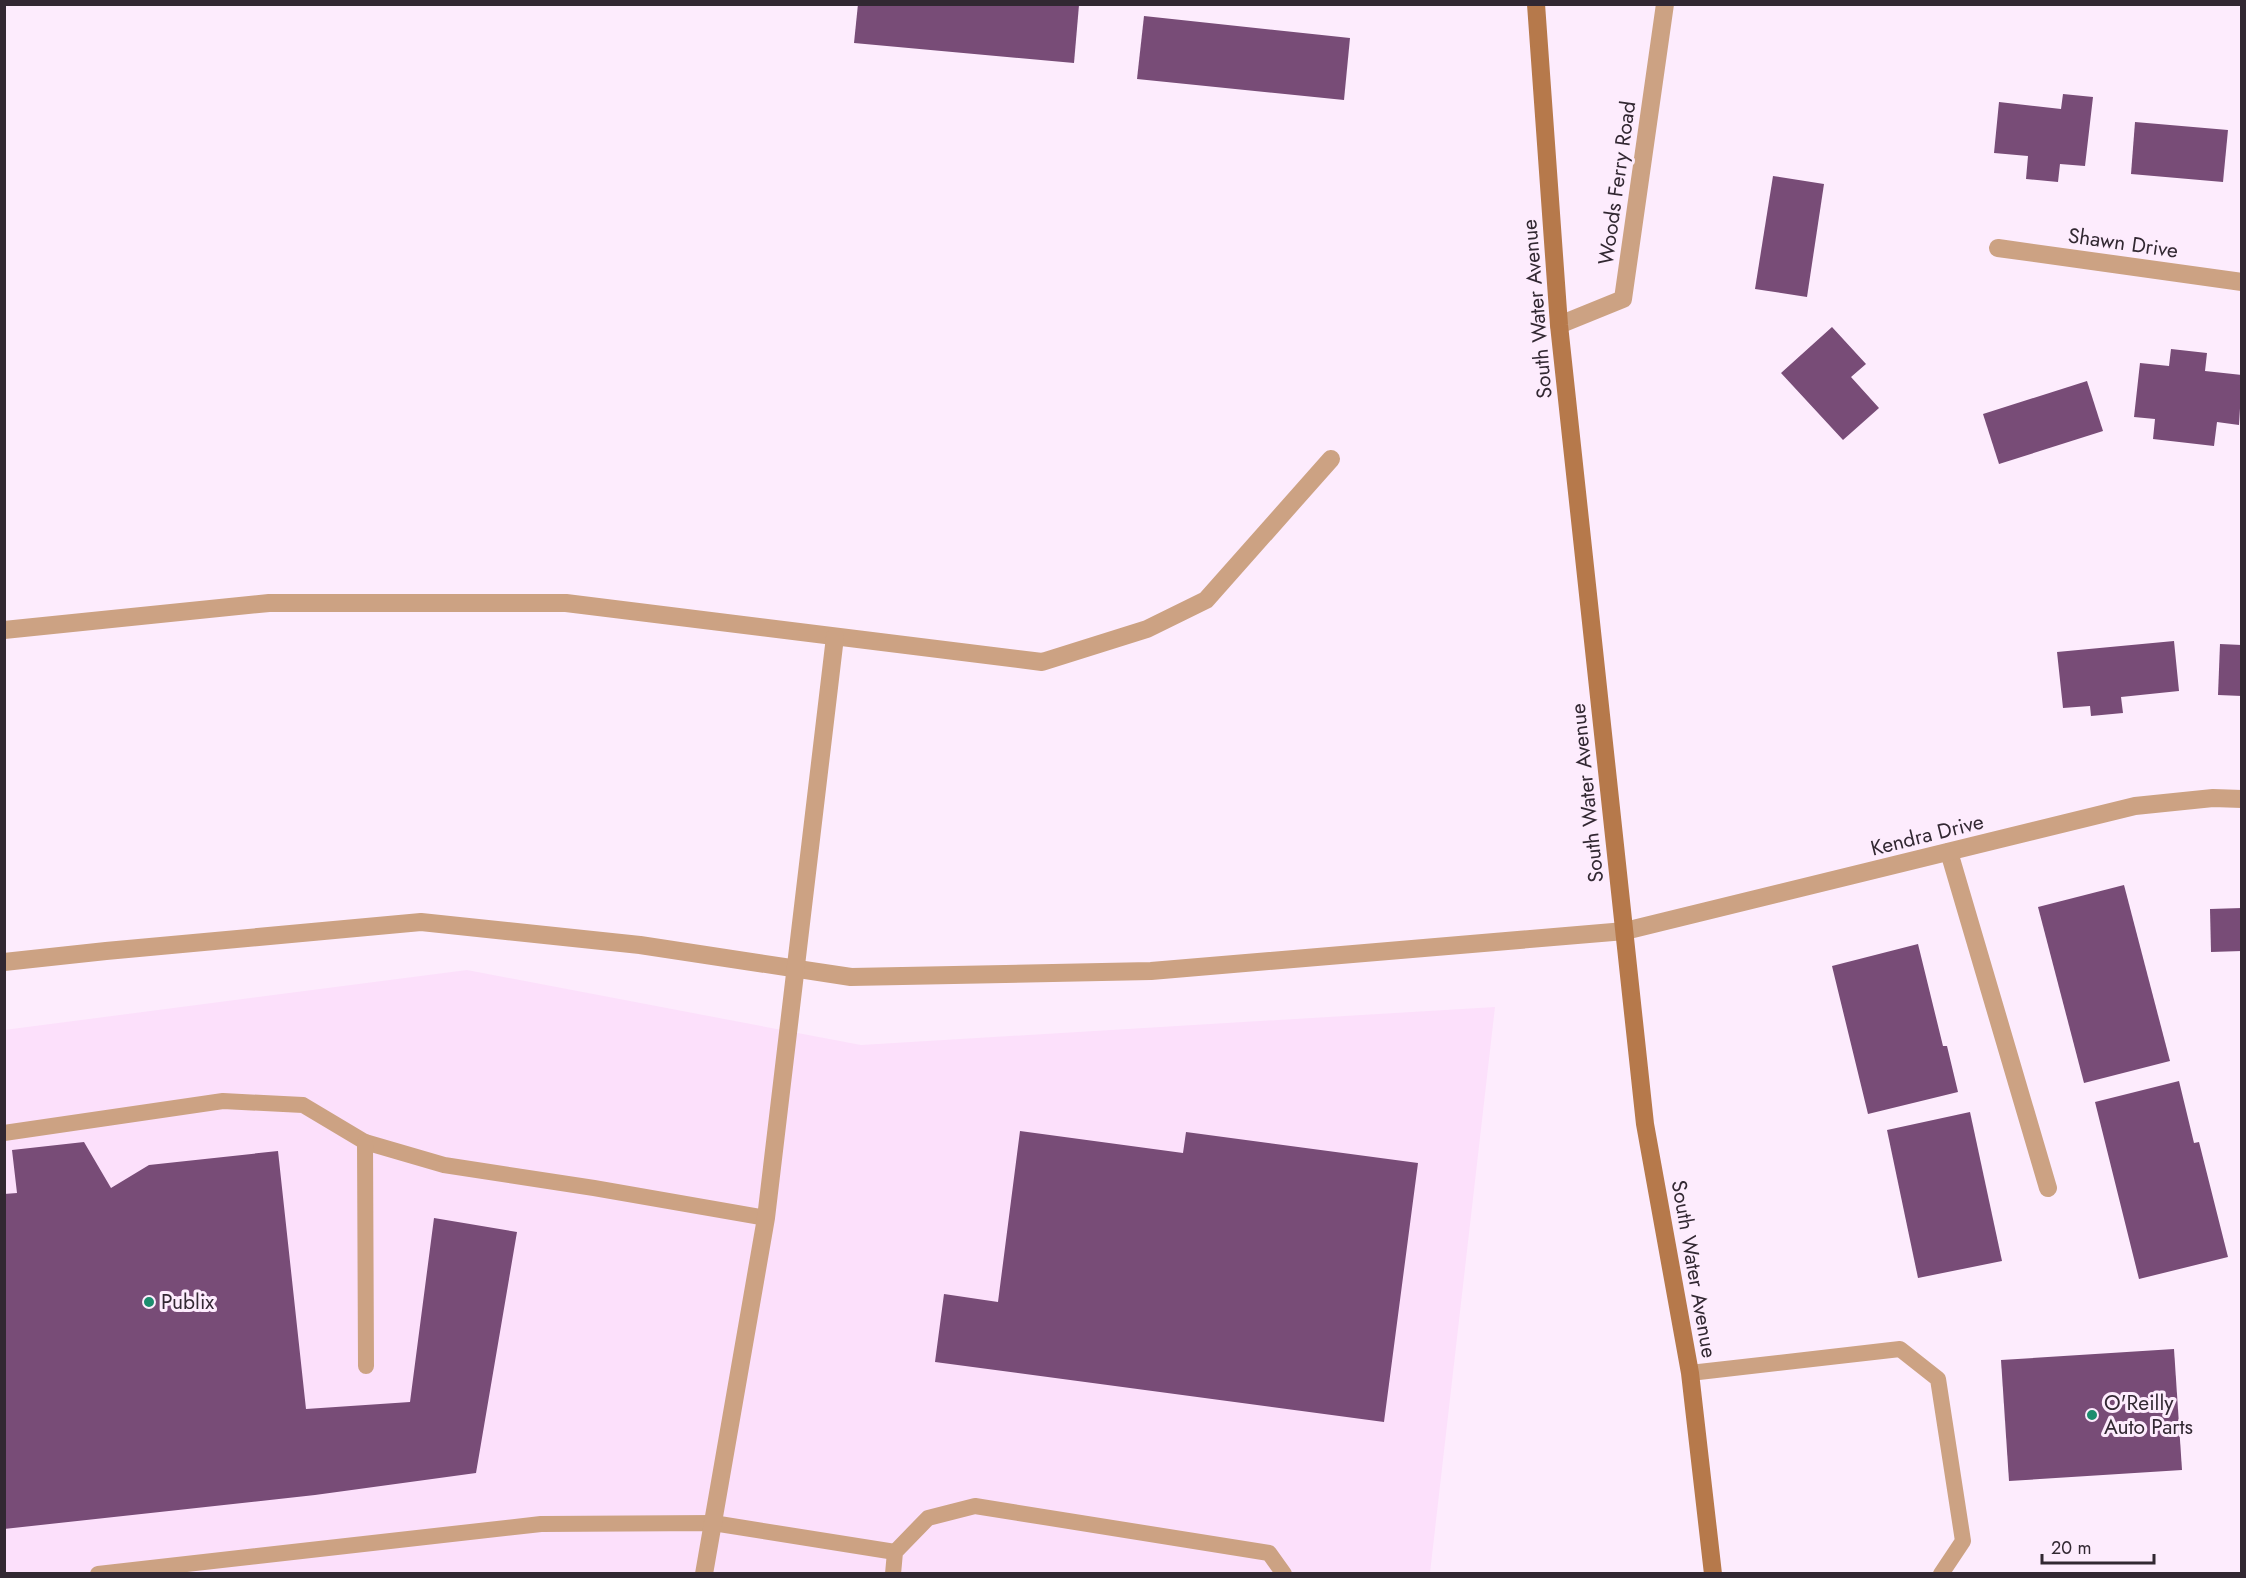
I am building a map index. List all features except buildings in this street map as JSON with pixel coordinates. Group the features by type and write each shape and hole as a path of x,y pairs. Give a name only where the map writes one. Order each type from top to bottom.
{"main road":[{"name":"South Water Avenue","path":"1536,4 1559,325 1645,1124 1690,1373 1713,1574"}],"street":[{"name":"Woods Ferry Road","path":"1559,325 1623,299 1665,4"},
{"name":"Shawn Drive","path":"1998,248 2241,282"},
{"path":"4,630 269,603 566,603 1042,662 1147,629 1206,600 1251,552 1331,459"},
{"path":"704,1574 766,1218 835,637"},
{"name":"Kendra Drive","path":"4,963 106,951 421,922 640,945 851,977 1151,971 1625,932 2135,807 2213,798 2241,799"},
{"path":"1949,852 2048,1188"}],"lane":[{"path":"4,1133 223,1101 303,1105 365,1142 444,1165 766,1218"},
{"path":"365,1142 366,1366"},
{"path":"1690,1373 1900,1349 1938,1379 1963,1541 1941,1574"},
{"path":"893,1574 895,1552 928,1518 975,1506 1269,1553 1284,1574"},
{"path":"98,1574 541,1524 713,1523 895,1552"}],"shaded area":[{"path":"467,970 861,1045 1495,1007 1430,1573 5,1573 4,1030"}],"place":[{"name":"Publix","path":"149,1302"},
{"name":"O'Reilly Auto Parts","path":"2092,1415"}]}
